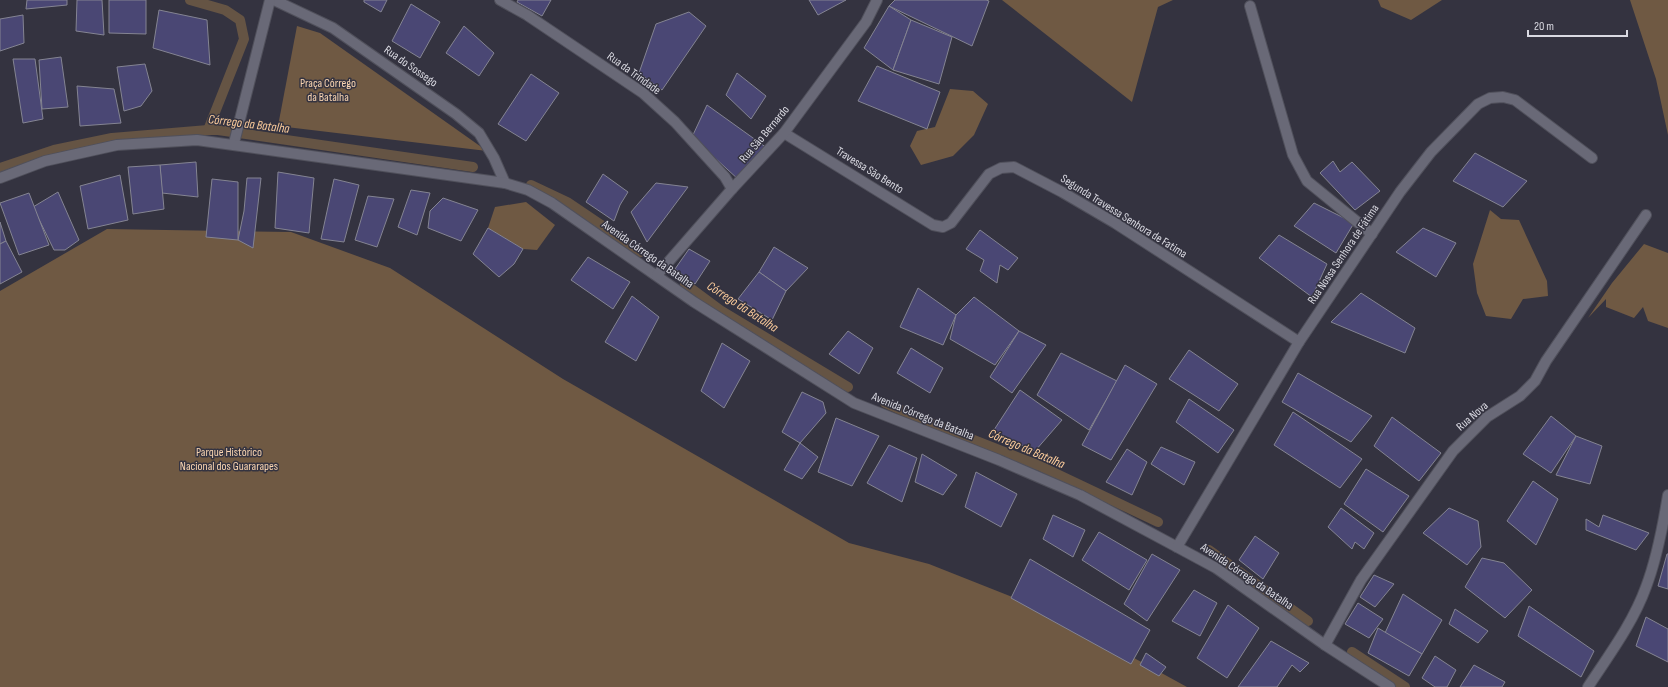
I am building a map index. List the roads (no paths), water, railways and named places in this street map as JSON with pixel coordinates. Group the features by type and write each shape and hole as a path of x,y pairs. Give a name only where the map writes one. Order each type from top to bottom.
{"street":[{"path":"234,143 270,0"},
{"name":"Rua do Sossego","path":"274,0 333,28 456,114 479,133 494,158 505,183"},
{"name":"Rua da Trindade","path":"500,0 527,15 643,93 685,133 725,177 732,189"},
{"name":"Rua São Bernardo","path":"657,275 732,189 784,133 866,22 877,0"},
{"path":"1250,6 1293,155 1307,182 1372,234"},
{"name":"Rua Nossa Senhora de Fátima","path":"1177,546 1299,342 1400,192 1431,152 1478,104 1490,98 1503,97 1515,100 1592,158"},
{"name":"Travessa São Bento","path":"784,133 933,224 943,227"},
{"name":"Avenida Córrego da Batalha","path":"0,178 45,161 116,145 197,140 234,143 505,183 528,190 552,203 694,302 854,403 999,460 1080,495 1177,546 1216,568 1325,645 1390,687"},
{"name":"Segunda Travessa Senhora de Fatima","path":"943,227 952,223 990,174 1001,168 1014,167 1062,192 1115,223 1299,342"},
{"name":"Rua Nova","path":"1325,645 1361,580 1453,451 1487,417 1520,396 1535,381 1646,215"},
{"path":"1588,687 1634,615 1646,587 1661,536 1668,496"}],"waterway":[{"path":"190,0 225,10 240,20 244,39 208,130"},
{"name":"Córrego da Batalha","path":"0,168 54,150 112,138 208,130 218,130 473,167"},
{"name":"Córrego da Batalha","path":"531,185 567,202 641,252"},
{"name":"Córrego da Batalha","path":"685,284 720,310 848,387"},
{"name":"Córrego da Batalha","path":"885,403 933,424 1040,466 1158,522"},
{"name":"Córrego da Batalha","path":"1209,550 1308,621"},
{"name":"Córrego da Batalha","path":"1352,652 1405,687"}],"park label":[{"name":"Praça Córrego da Batalha","path":"328,90"},
{"name":"Parque Histórico Nacional dos Guararapes","path":"229,459"}]}
